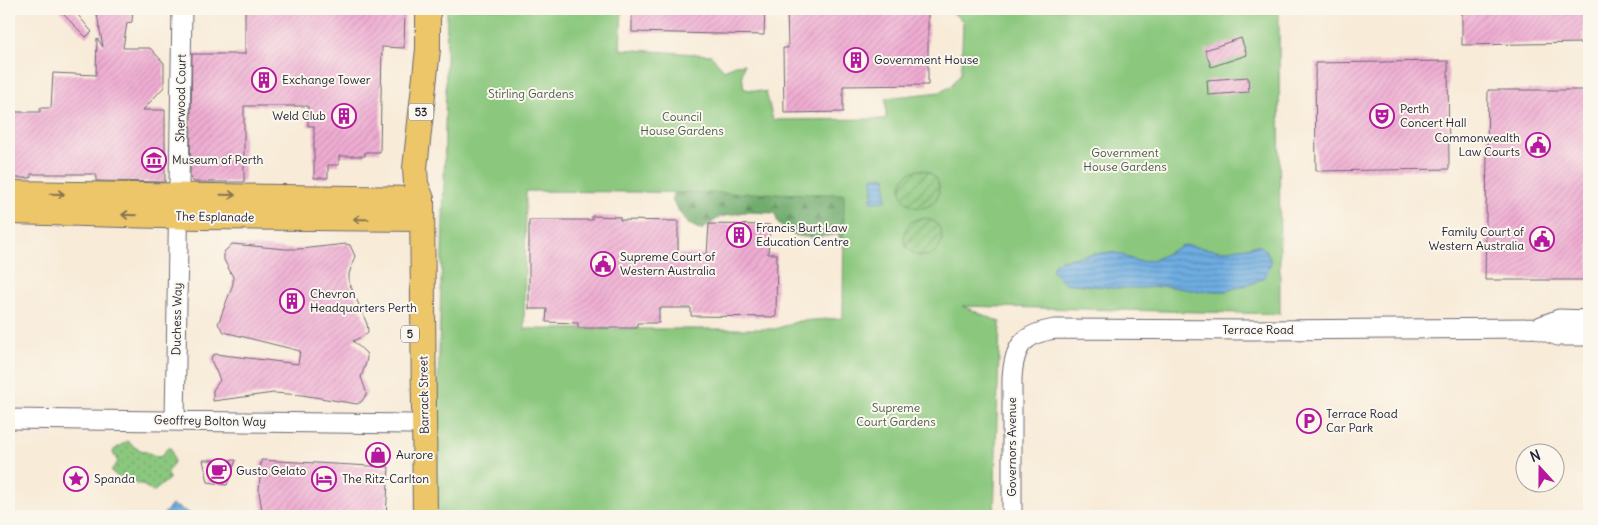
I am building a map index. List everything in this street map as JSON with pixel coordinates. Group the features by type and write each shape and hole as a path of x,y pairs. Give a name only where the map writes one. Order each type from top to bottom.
{"main road":[{"name":"Barrack Street","path":"425,516 415,168 428,49 428,9"},
{"name":"The Esplanade","path":"9,193 178,206"},
{"name":"The Esplanade","path":"9,212 178,206 416,204"},
{"name":"Barrack Street","path":"411,516 416,204"}],"street":[{"name":"Sherwood Court","path":"178,206 182,9"},
{"name":"Duchess Way","path":"175,421 178,206"},
{"name":"Terrace Road","path":"1012,378 1013,359 1023,342 1033,334 1055,329 1536,328 1559,320 1589,320"},
{"name":"Terrace Road","path":"1536,328 1558,336 1589,336"},
{"name":"Governors Avenue","path":"1012,378 1012,516"},
{"name":"Geoffrey Bolton Way","path":"9,419 411,424"}],"green space":[{"path":"447,9 622,9 620,49 711,55 724,70 735,65 744,64 742,75 744,89 766,92 773,120 886,119 886,98 940,92 950,87 961,73 963,21 948,9 1279,9 1280,314 962,306 1000,322 994,516 434,516 444,188","holes":["526,191 844,194 843,318 799,321 775,329 524,329"]},
{"path":"848,167 848,258 838,234 809,237 791,234 778,222 775,213 744,212 720,217 701,230 687,223 671,199 679,186"},
{"path":"920,170 934,175 939,189 934,203 920,208 906,203 901,189 906,175"},
{"path":"923,218 937,223 942,237 937,251 923,256 909,251 904,237 909,223"},
{"path":"127,441 136,448 159,457 163,455 167,448 171,448 174,462 168,472 169,479 153,492 141,484 125,483 112,472 112,469 118,462 113,453 114,450"}],"water":[{"path":"872,177 886,177 886,201 871,202 871,197 873,197"},
{"path":"1184,245 1222,251 1258,245 1267,251 1271,262 1265,277 1253,283 1226,291 1198,291 1165,286 1112,288 1065,283 1053,272 1053,266 1058,261 1071,258 1116,253 1137,261 1145,261 1160,257"},
{"path":"172,505 175,506 195,516 162,516"}],"pier":[{"path":"114,499 146,516 126,516 113,510 106,516 94,516 104,502"},
{"path":"42,501 49,504 60,516 48,516 43,512 30,516 9,516 9,514"}],"building":[{"path":"58,9 73,9 92,32 86,37"},
{"path":"96,9 133,9 132,22 127,23 123,48 150,48 164,63 164,87 143,110 165,110 165,182 96,181 96,174 31,174 31,178 9,178 9,112 40,112 40,108 51,108 53,73 96,75 97,38 103,47"},
{"path":"245,9 405,9 404,48 382,47 380,152 365,152 365,156 339,156 339,165 328,165 328,178 314,178 314,126 308,126 308,106 244,106 244,182 194,182 190,178 192,54 245,54"},
{"path":"632,9 765,9 764,35 632,32"},
{"name":"Government House","path":"787,9 841,9 841,12 873,12 873,9 896,9 896,12 928,12 928,85 843,86 843,112 784,113 783,48 788,48"},
{"path":"1462,9 1584,9 1584,43 1462,45"},
{"path":"1241,38 1247,55 1211,67 1205,50"},
{"name":"Perth Concert Hall","path":"1448,61 1449,169 1316,171 1315,63"},
{"path":"1248,77 1249,92 1208,95 1207,80"},
{"name":"Commonwealth Law Courts","path":"1488,90 1589,90 1589,280 1485,280"},
{"name":"Supreme Court of Western Australia","path":"592,216 620,217 620,220 678,221 678,254 707,254 709,224 770,225 768,254 777,254 776,317 691,316 691,308 659,308 659,323 637,323 637,328 578,328 578,323 546,322 547,309 529,309 529,220 592,220"},
{"name":"Chevron Headquarters Perth","path":"232,244 285,249 350,245 355,256 349,274 349,282 367,324 368,331 367,334 353,341 366,353 367,357 361,377 367,394 361,402 357,404 302,395 274,393 213,401 213,390 220,380 211,360 215,354 298,364 300,351 224,332 218,324 233,284 233,277 224,260 224,252"},
{"name":"Gusto Gelato","path":"203,460 236,460 227,485 208,482"},
{"name":"The Ritz-Carlton","path":"261,460 389,467 386,516 263,516 259,492"}],"place":[{"name":"Government House","path":"856,60"},
{"name":"Exchange Tower","path":"264,80"},
{"name":"Weld Club","path":"344,116"},
{"name":"Perth Concert Hall","path":"1382,116"},
{"name":"Commonwealth Law Courts","path":"1538,145"},
{"name":"Museum of Perth","path":"154,160"},
{"name":"Francis Burt Law Education Centre","path":"739,235"},
{"name":"Family Court of Western Australia","path":"1542,239"},
{"name":"Supreme Court of Western Australia","path":"603,264"},
{"name":"Chevron Headquarters Perth","path":"292,301"},
{"name":"Terrace Road Car Park","path":"1309,421"},
{"name":"Aurore","path":"378,455"},
{"name":"Gusto Gelato","path":"219,471"},
{"name":"Spanda","path":"76,479"},
{"name":"The Ritz-Carlton","path":"324,479"}],"park label":[{"name":"Stirling Gardens","path":"531,94"},
{"name":"Council House Gardens","path":"682,124"},
{"name":"Government House Gardens","path":"1125,160"},
{"name":"Supreme Court Gardens","path":"896,415"}]}
